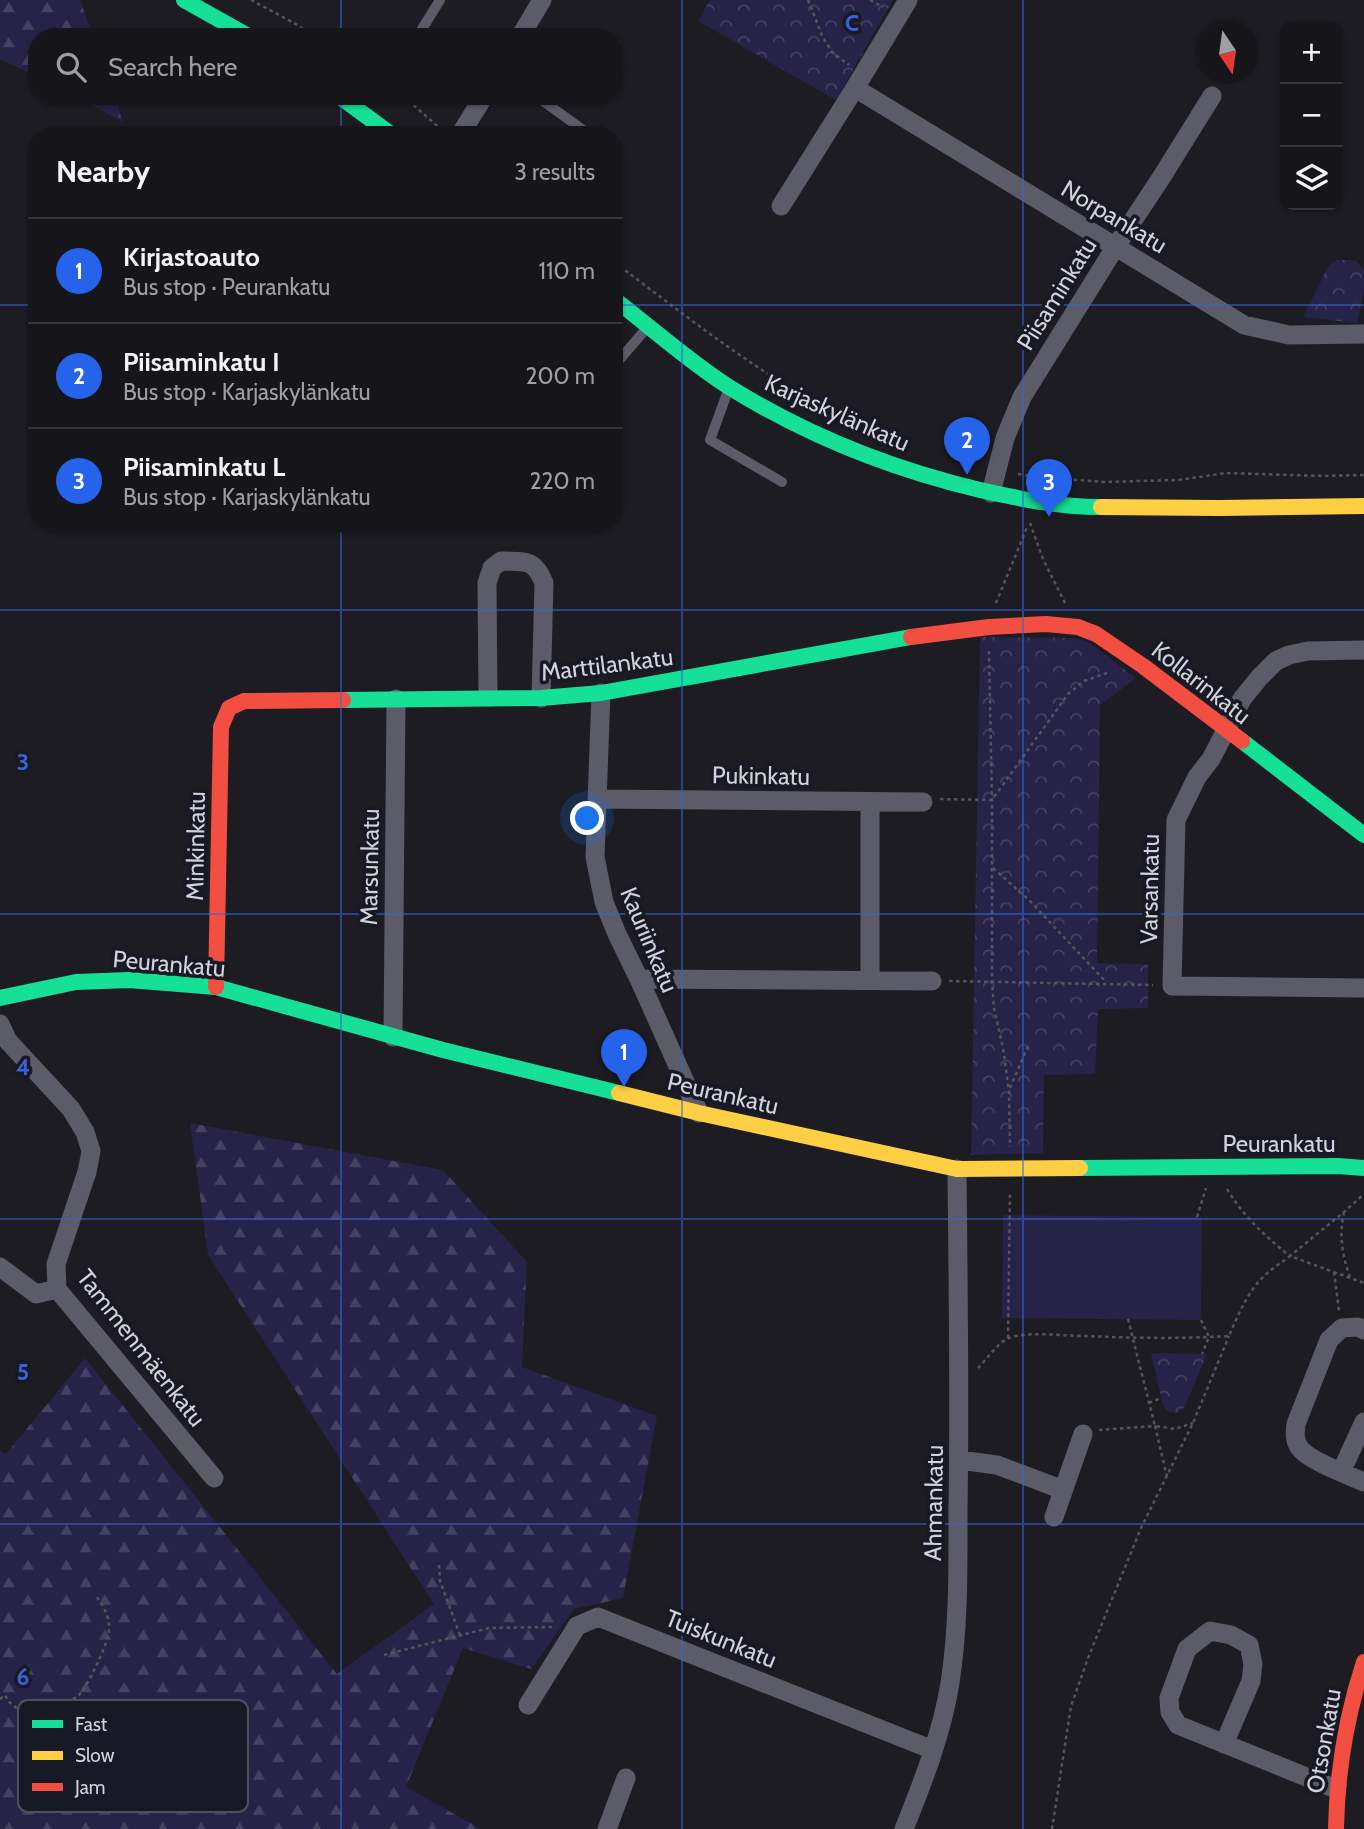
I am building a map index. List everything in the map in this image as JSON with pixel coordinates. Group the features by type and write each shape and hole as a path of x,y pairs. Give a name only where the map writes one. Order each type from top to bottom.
{"street":[{"path":"184,0 234,28"},
{"path":"525,28 542,0"},
{"path":"780,206 908,0"},
{"name":"Norpankatu","path":"859,82 1244,325 1289,335 1364,334"},
{"name":"Piisaminkatu","path":"991,493 1009,427 1022,397 1212,96"},
{"path":"351,105 380,126"},
{"path":"466,126 478,105"},
{"name":"Karjaskylänkatu","path":"623,306 729,387 804,428 855,451 918,474 1032,502 1090,508 1364,506"},
{"path":"488,697 487,583 492,568 500,561 527,562 538,569 544,583 541,698"},
{"name":"Kollarinkatu","path":"989,627 1046,624 1078,628 1096,634 1143,666 1364,835"},
{"name":"Marttilankatu","path":"229,708 244,701 541,698 601,693 898,639 989,627"},
{"name":"Varsankatu","path":"1172,986 1176,820 1197,777 1211,758 1242,699 1276,662 1289,655 1308,651 1364,650"},
{"name":"Kauriinkatu","path":"601,693 595,857 601,892 617,934 699,1113"},
{"name":"Marsunkatu","path":"393,1037 396,699"},
{"name":"Minkinkatu","path":"216,987 222,727 229,708"},
{"name":"Pukinkatu","path":"597,799 923,802"},
{"path":"870,802 870,979"},
{"path":"639,979 932,981"},
{"name":"Peurankatu","path":"0,998 76,982 129,980 216,987 393,1037 699,1113 957,1169 1364,1168"},
{"path":"1172,986 1364,988"},
{"name":"Tammenmäenkatu","path":"0,1024 8,1041 71,1109 85,1132 91,1151 88,1172 56,1264 57,1290 214,1478"},
{"name":"Ahmankatu","path":"904,1829 933,1750 950,1683 954,1653 959,1460 957,1169"},
{"path":"0,1267 36,1294 57,1290"},
{"path":"1364,1330 1358,1327 1342,1328 1329,1340 1296,1424 1295,1437 1299,1448 1307,1456 1364,1482"},
{"path":"1341,1472 1364,1422"},
{"path":"1054,1517 1083,1434"},
{"path":"959,1460 997,1465 1063,1490"},
{"name":"Tuiskunkatu","path":"577,1626 598,1617 933,1750"},
{"path":"528,1705 577,1626"},
{"path":"1224,1744 1251,1681 1253,1664 1250,1645 1231,1635 1210,1631 1187,1649 1169,1698 1170,1712 1178,1725 1224,1744 1336,1789"},
{"name":"Otsonkatu","path":"1336,1829 1336,1789 1348,1714 1364,1662"},
{"path":"607,1829 626,1778"}],"lane":[{"path":"423,28 440,0"},
{"path":"548,105 578,126"},
{"path":"623,356 649,326"},
{"path":"729,387 710,440 782,482"}],"path":[{"path":"251,0 302,28"},
{"path":"808,0 823,38 859,82"},
{"path":"413,105 437,126"},
{"path":"623,269 785,386 828,411 877,434"},
{"path":"997,470 1036,477 1104,482 1178,481 1226,473 1364,475"},
{"path":"1008,1338 1009,1091 994,1008 992,981 989,627 996,601 1029,522 1043,559 1078,628"},
{"path":"992,800 1078,684 1098,675 1143,666"},
{"path":"923,802 931,799 992,800"},
{"path":"993,868 1030,901 1108,984"},
{"path":"932,981 1172,986"},
{"path":"1009,1091 1028,1046"},
{"path":"1198,1217 1214,1167"},
{"path":"1214,1167 1248,1216 1270,1240 1290,1256 1364,1283"},
{"path":"1052,1829 1071,1706 1088,1658 1141,1528 1193,1423 1236,1319 1264,1276 1364,1194"},
{"path":"1344,1212 1341,1226 1342,1246 1351,1278"},
{"path":"1334,1272 1342,1328"},
{"path":"1128,1319 1167,1477"},
{"path":"1201,1320 1209,1337 1202,1354"},
{"path":"959,1382 971,1376 1008,1338 1046,1335 1134,1338 1230,1336"},
{"path":"1149,1403 1161,1398"},
{"path":"1083,1434 1106,1429 1155,1426 1175,1429 1193,1423"},
{"path":"439,1565 440,1581 460,1635"},
{"path":"68,1700 80,1694 99,1661 109,1632 105,1608 96,1596"},
{"path":"384,1655 489,1628 577,1626"},
{"path":"0,1699 5,1695 18,1709"}],"green space":[{"path":"0,0 80,0 90,28 28,28 28,73 0,59"},
{"path":"710,0 893,0 836,100 698,21"},
{"path":"92,105 117,105 123,122"},
{"path":"1338,260 1355,260 1364,270 1364,290 1357,323 1303,317 1329,265"},
{"path":"980,637 1073,638 1088,642 1136,678 1100,705 1097,963 1148,964 1148,1008 1098,1009 1095,1074 1044,1075 1043,1153 971,1155"},
{"path":"190,1123 443,1170 527,1262 522,1367 657,1416 623,1598 574,1609 531,1669 463,1648 406,1787 481,1829 0,1829 0,1451 6,1454 85,1358 337,1674 434,1604 208,1255"},
{"path":"1003,1215 1202,1217 1201,1320 1002,1318"},
{"path":"1151,1353 1207,1354 1185,1406 1179,1413 1169,1412 1163,1406"}],"traffic: fast":[{"path":"184,0 234,28"},
{"path":"351,105 380,126"},
{"path":"623,306 729,387 788,420 850,449 914,472 980,490 1055,504 1101,507"},
{"path":"343,700 541,698 601,693 911,637"},
{"path":"1242,741 1364,835"},
{"path":"0,998 76,982 129,980 216,987 443,1050 619,1093"},
{"path":"1080,1168 1364,1168"}],"traffic: slow":[{"path":"1101,507 1364,506"},
{"path":"619,1093 957,1169 1080,1168"}],"traffic: jam":[{"path":"911,637 989,627 1046,624 1078,627 1096,634 1143,666 1242,741"},
{"path":"216,987 221,727 229,708 244,701 343,700"},
{"path":"1336,1829 1344,1744 1364,1662"}],"place":[{"name":"Piisaminkatu I","path":"967,475"},
{"name":"Piisaminkatu L","path":"1049,517"},
{"name":"Kirjastoauto","path":"624,1087"}]}
